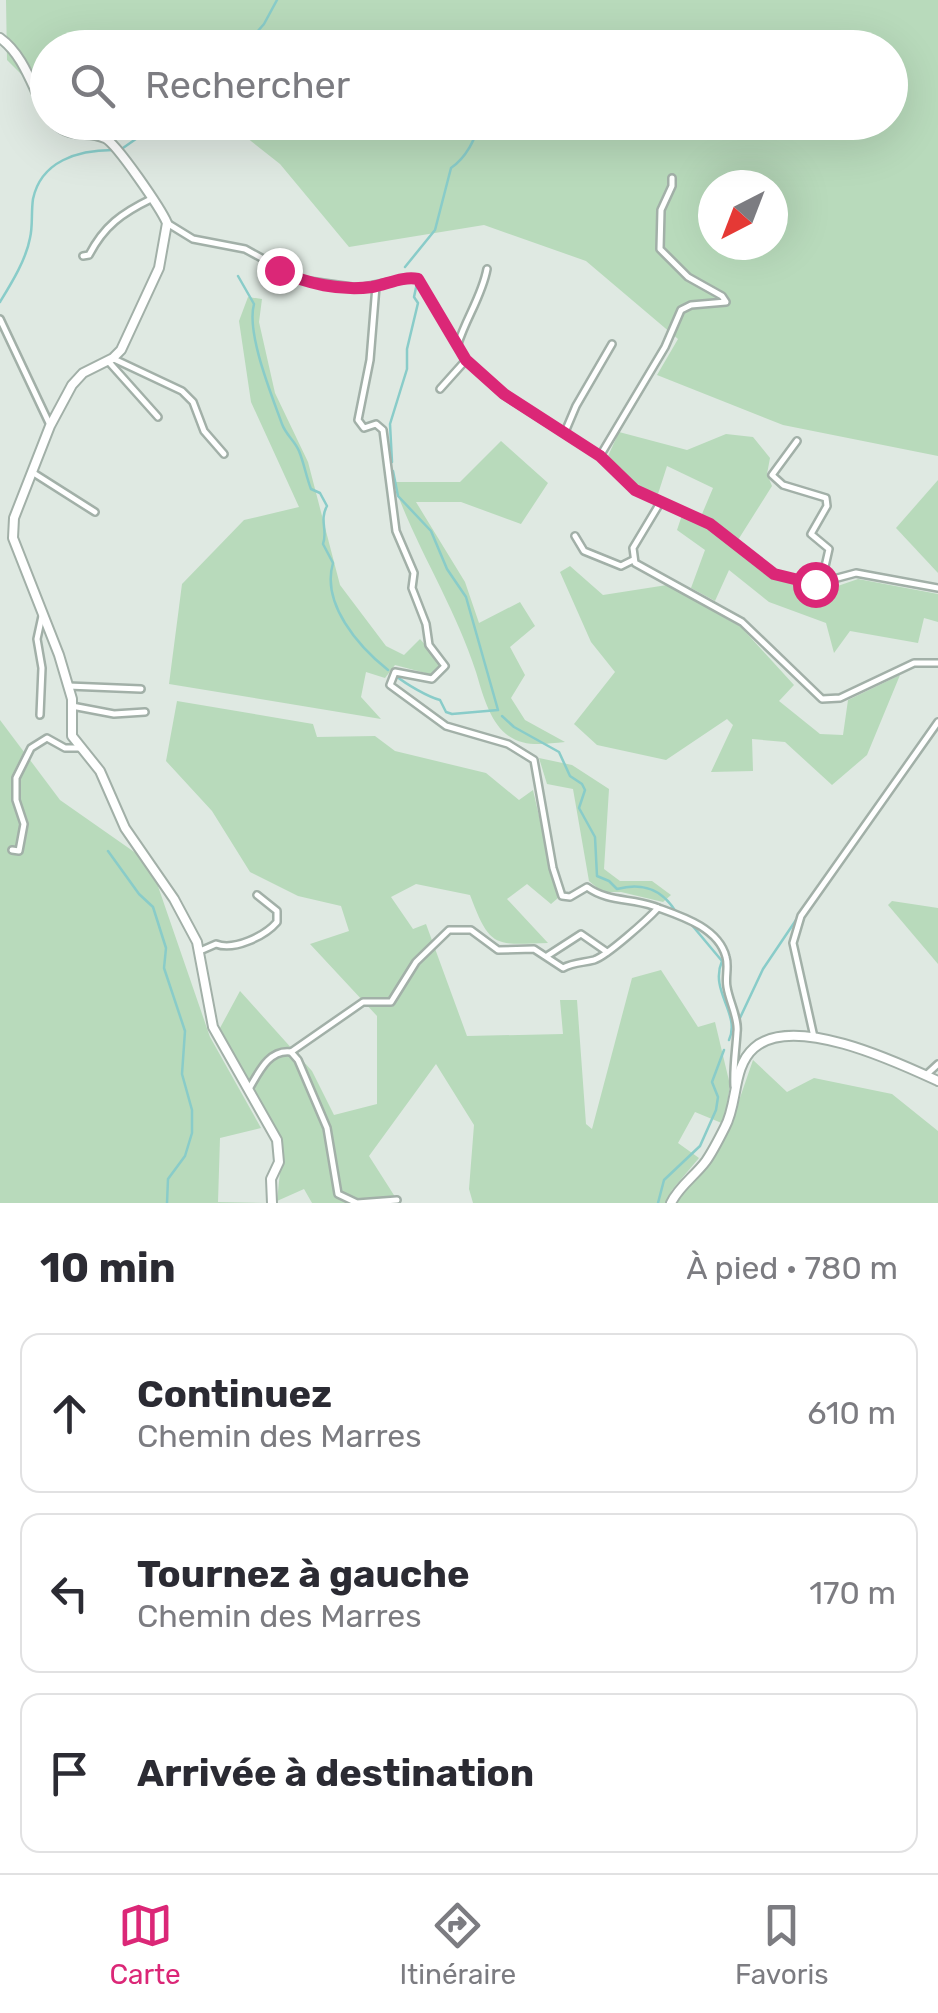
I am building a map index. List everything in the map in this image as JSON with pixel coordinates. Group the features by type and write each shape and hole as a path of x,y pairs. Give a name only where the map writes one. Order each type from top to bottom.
{"street":[{"path":"0,38 12,47 30,79"},
{"path":"108,140 120,151 167,223 193,239 245,249 302,280 338,287 418,279 466,360 504,394 600,456 635,490 710,524 774,574 821,584 856,573 938,588"},
{"path":"600,456 665,347 680,310 691,305 726,302 688,277 660,249 661,210 672,178"},
{"path":"83,256 89,255 118,216 151,199"},
{"path":"167,223 159,268 125,343 110,360 78,377 50,426 12,526 16,548 54,640 68,686 72,736 100,771 125,828 179,908 200,951 213,1027 276,1140 279,1162 272,1179 272,1203"},
{"path":"458,344 487,269"},
{"path":"376,286 372,345 358,420 364,428 376,424 383,430 396,531 414,573 412,588 426,624 429,646 446,666 432,679 395,672 390,684 446,726 508,744 534,760 553,868 562,896 570,897 584,886 611,899 630,899 700,925 726,958 726,980 738,1032 734,1042 735,1094"},
{"path":"0,319 50,426"},
{"path":"566,432 576,406 612,344"},
{"path":"110,360 158,417"},
{"path":"110,360 182,391 193,402 204,430 224,454"},
{"path":"440,389 466,360"},
{"path":"797,440 772,475 783,485 826,498 827,506 811,534 829,549 821,584"},
{"path":"32,472 95,512"},
{"path":"633,560 633,548 660,503"},
{"path":"575,536 586,552 620,566 633,560"},
{"path":"633,560 742,622 822,699 840,698 914,663 938,663"},
{"path":"40,714 42,668 37,639 42,616"},
{"path":"68,686 140,689"},
{"path":"72,706 114,714 145,712"},
{"path":"814,1038 793,943 801,916 938,722"},
{"path":"12,850 19,851 24,834 16,800 16,778 32,748 50,738 65,748 80,748"},
{"path":"200,951 216,944 225,948 267,934 278,922 277,910 257,895"},
{"path":"249,1090 272,1057 280,1052 291,1052 363,1002 391,1002 416,962 449,930 471,930 498,950 534,949 563,968 574,961 596,959 640,927 658,908"},
{"path":"546,958 581,934 607,952"},
{"path":"671,1203 706,1160 728,1122 740,1069 752,1049 772,1037 814,1038 872,1052 938,1081"},
{"path":"291,1052 327,1128 338,1194 357,1203 397,1200"},
{"path":"926,1076 938,1064"}],"green space":[{"path":"6,0 938,0 938,456 783,425 657,375 678,339 586,261 484,225 349,247 280,164 250,140 908,140 908,30 30,30 30,83 7,60"},
{"path":"248,297 262,299 259,322 275,393 308,462 340,585 386,646 404,655 420,639 442,664 433,675 395,665 385,678 366,672 361,697 381,719 169,684 182,584 244,520 299,507 251,402 239,321"},
{"path":"619,432 687,450 726,434 753,437 770,458 767,474 772,486 738,540 702,514 713,488 667,466 658,494 635,485 608,456"},
{"path":"501,441 548,483 521,524 461,502 416,502 465,582 479,623 520,602 535,626 510,647 525,675 511,698 525,720 565,742 520,741 506,734 495,721 457,623 393,482 460,482"},
{"path":"938,480 938,573 896,528"},
{"path":"682,515 707,527 769,576 813,589 832,588 858,579 938,594 938,622 924,618 918,643 850,631 834,653 826,623 769,602 729,570 715,601 691,588 705,550 677,530"},
{"path":"570,566 603,595 667,585 741,627 794,685 779,701 820,734 843,735 848,700 900,675 867,755 832,785 785,742 752,739 753,771 711,772 733,725 727,719 666,760 597,745 574,724 615,672 591,642 560,572"},
{"path":"177,701 313,724 317,737 375,736 395,751 486,773 519,800 533,790 558,898 551,904 527,884 507,899 548,943 496,940 483,925 470,895 416,884 391,897 413,929 426,924 467,1036 563,1034 560,1000 577,1000 586,1124 592,1129 632,978 661,970 698,1027 715,1022 730,1085 724,1124 695,1112 678,1143 699,1158 666,1203 473,1203 469,1189 474,1125 436,1064 369,1156 399,1203 312,1203 304,1189 277,1201 283,1143 220,1028 240,991 312,1071 334,1115 377,1104 377,1016 310,944 349,931 341,906 298,896 250,872 212,811 166,761"},
{"path":"0,720 60,800 150,863 210,1037 261,1128 220,1138 218,1202 266,1203 0,1203"},
{"path":"539,758 572,765 609,789 604,869 620,881 652,881 671,895 663,902 621,892 602,892 589,881 573,789 547,784"},
{"path":"892,901 938,908 938,964 888,905"},
{"path":"753,1060 787,1092 814,1078 892,1094 938,1131 938,1203 677,1203 712,1161 733,1118"}],"waterway":[{"path":"259,30 277,0"},
{"path":"123,148 134,140"},
{"path":"405,267 435,230 451,168 474,140"},
{"path":"0,302 25,255 33,199 44,175 74,155 113,150"},
{"path":"238,276 254,304 257,347 282,424 299,451 311,489 320,493 327,506 323,544 333,563 332,594 337,609 365,649 388,670"},
{"path":"392,462 390,424 407,369 407,349 418,303 414,297 417,283"},
{"path":"393,471 398,496 431,531 447,569 466,597 498,710 452,714 446,712 440,700 396,676"},
{"path":"502,716 559,752 570,776 582,784 585,790 579,808 595,837 597,876 617,889 651,889 676,912"},
{"path":"108,851 153,907 166,948 164,968 185,1031 182,1074 192,1110 192,1133 185,1156 168,1179 167,1203"},
{"path":"682,919 691,924 722,961 719,982 731,1021 729,1040"},
{"path":"739,1020 763,969 796,920"},
{"path":"658,1203 664,1180 700,1146 716,1110 718,1097 712,1082 724,1050"}],"route":[{"path":"279,270 294,278 338,287 359,288 418,279 466,360 504,394 600,456 635,490 710,524 774,574 815,584"}]}
